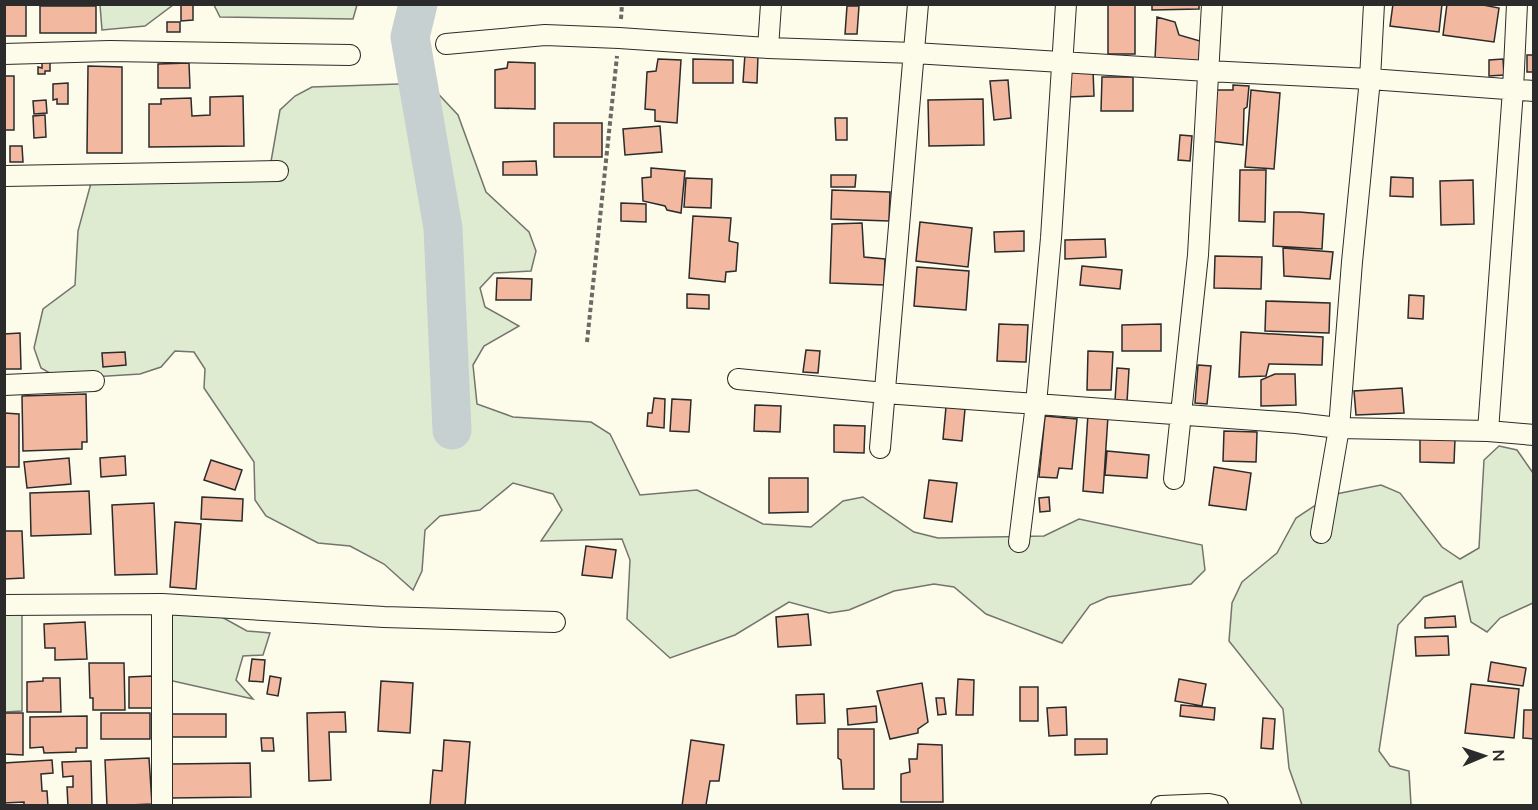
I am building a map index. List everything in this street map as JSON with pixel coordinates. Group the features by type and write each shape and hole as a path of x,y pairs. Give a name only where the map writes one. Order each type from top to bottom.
{"street":[{"path":"768,48 771,4"},
{"path":"880,448 918,4"},
{"path":"1019,542 1036,404 1052,238 1066,4"},
{"path":"1174,479 1198,255 1212,4"},
{"path":"1322,533 1339,428 1370,79 1374,4"},
{"path":"1488,431 1513,90 1517,4"},
{"path":"446,44 545,36 619,38 768,48 914,53 1370,79 1533,91"},
{"path":"4,54 110,51 350,56"},
{"path":"4,176 278,171"},
{"path":"738,380 1339,428 1488,431 1533,435"},
{"path":"4,385 94,381"},
{"path":"162,604 162,806"},
{"path":"4,605 162,604 384,617 555,622"},
{"path":"1161,806 1209,804 1218,806"}],"path":[{"path":"586,342 622,4"}],"green space":[{"path":"100,4 173,5 145,26 102,30"},
{"path":"214,5 357,5 353,19 220,17"},
{"path":"428,83 458,115 486,192 529,232 536,251 531,271 494,273 480,288 485,307 519,326 484,346 473,365 477,404 513,417 591,422 610,434 640,495 697,490 763,524 811,527 843,501 863,497 914,532 938,538 1044,536 1079,519 1202,545 1205,570 1191,584 1108,597 1090,605 1062,643 986,614 954,587 934,584 894,591 849,610 829,613 789,602 735,635 670,658 627,619 630,560 622,539 541,541 562,510 553,494 513,483 480,510 440,516 425,530 422,571 413,590 384,564 350,546 318,543 266,516 255,500 254,462 204,388 205,369 194,352 175,351 161,367 140,374 60,379 41,368 34,348 43,309 75,285 78,231 91,183 269,173 280,110 295,96 312,87"},
{"path":"1499,446 1517,450 1533,473 1533,603 1500,618 1487,632 1471,622 1462,581 1424,597 1398,625 1379,751 1390,766 1409,771 1411,805 1302,805 1289,768 1283,709 1229,641 1232,603 1242,582 1277,553 1296,518 1331,495 1381,485 1400,493 1442,547 1460,559 1479,548 1484,460"},
{"path":"4,607 22,607 22,711 5,712"},
{"path":"164,608 220,616 247,631 270,633 263,655 243,656 236,680 253,699 165,681"}],"building":[{"path":"4,4 26,4 26,36 4,36"},
{"path":"181,4 193,4 193,20 181,21"},
{"path":"1108,4 1135,4 1135,54 1108,54"},
{"path":"1152,4 1199,4 1199,9 1152,10"},
{"path":"1393,4 1442,4 1439,32 1390,26"},
{"path":"1447,4 1478,4 1499,8 1494,42 1443,35"},
{"path":"40,6 96,6 96,33 40,33"},
{"path":"847,6 859,6 857,34 845,34"},
{"path":"1157,17 1175,22 1179,35 1200,41 1199,62 1155,59"},
{"path":"167,22 180,22 180,32 167,32"},
{"path":"745,54 758,55 757,83 743,82"},
{"path":"1527,55 1534,55 1534,72 1527,72"},
{"path":"658,59 681,60 677,123 655,121 655,110 645,109 647,72 656,71"},
{"path":"693,59 733,60 733,83 693,83"},
{"path":"1503,59 1504,75 1489,76 1489,60"},
{"path":"42,62 50,62 50,71 38,74 38,67 42,68"},
{"path":"508,62 535,63 535,109 495,108 495,70 507,68"},
{"path":"189,63 190,88 158,88 158,64"},
{"path":"88,66 122,67 122,153 87,153"},
{"path":"1093,70 1094,96 1068,97 1066,71"},
{"path":"4,76 14,76 14,130 4,130"},
{"path":"1102,77 1133,77 1133,111 1101,111"},
{"path":"1008,80 1011,118 994,120 990,81"},
{"path":"68,83 68,104 57,104 57,99 53,100 53,84"},
{"path":"1233,85 1249,86 1247,107 1244,109 1243,145 1210,141 1212,90 1233,90"},
{"path":"1251,90 1280,93 1274,169 1245,167"},
{"path":"243,96 244,146 149,147 149,104 161,104 161,99 191,98 192,116 210,115 210,97"},
{"path":"983,99 984,145 929,146 928,100"},
{"path":"46,100 47,113 34,114 33,101"},
{"path":"45,115 46,137 34,138 33,116"},
{"path":"835,118 847,118 847,140 836,140"},
{"path":"554,123 602,123 602,157 554,157"},
{"path":"660,126 662,152 625,155 623,129"},
{"path":"1180,135 1192,136 1190,161 1178,160"},
{"path":"10,146 22,146 23,162 10,162"},
{"path":"536,161 537,175 503,175 503,162"},
{"path":"651,168 685,171 681,213 667,210 665,206 643,201 642,178 651,177"},
{"path":"1240,170 1266,170 1265,222 1239,221"},
{"path":"831,175 856,175 855,187 831,187"},
{"path":"1391,177 1413,178 1413,197 1390,196"},
{"path":"686,178 712,179 711,208 684,207"},
{"path":"1473,180 1474,224 1441,225 1440,181"},
{"path":"832,190 890,192 889,221 831,219"},
{"path":"621,203 646,204 646,222 621,221"},
{"path":"1274,212 1324,214 1322,249 1273,246"},
{"path":"693,216 731,218 729,241 738,243 736,271 726,272 725,282 689,278"},
{"path":"920,222 972,228 968,267 916,261"},
{"path":"862,223 864,257 885,259 884,285 830,283 832,224"},
{"path":"1024,231 1024,251 995,252 994,232"},
{"path":"1105,239 1106,257 1065,259 1065,240"},
{"path":"1283,248 1333,252 1330,279 1284,276"},
{"path":"1215,256 1262,257 1261,289 1214,288"},
{"path":"1082,266 1122,270 1120,289 1080,285"},
{"path":"917,267 969,271 966,310 914,306"},
{"path":"497,278 532,279 531,300 496,300"},
{"path":"687,294 709,295 709,309 687,308"},
{"path":"1409,295 1424,296 1423,319 1408,318"},
{"path":"1266,301 1330,303 1329,333 1265,331"},
{"path":"999,324 1028,325 1026,362 997,361"},
{"path":"1161,324 1161,351 1122,351 1122,325"},
{"path":"1241,332 1323,337 1322,365 1269,364 1266,376 1239,377"},
{"path":"20,333 21,369 4,369 4,334"},
{"path":"806,350 820,351 818,373 803,372"},
{"path":"1088,351 1113,352 1111,390 1087,390"},
{"path":"125,352 126,365 103,367 102,353"},
{"path":"1198,365 1211,366 1207,404 1195,403"},
{"path":"1117,368 1129,369 1127,402 1115,401"},
{"path":"1275,374 1295,374 1296,405 1261,406 1261,380"},
{"path":"1402,388 1404,413 1356,415 1354,391"},
{"path":"86,394 87,442 82,442 82,449 23,451 22,396"},
{"path":"654,398 665,399 664,428 647,426 648,413 652,413"},
{"path":"672,399 691,400 689,432 670,431"},
{"path":"755,405 781,406 780,432 754,431"},
{"path":"946,407 965,409 962,441 943,439"},
{"path":"4,413 19,414 19,467 4,467"},
{"path":"1088,414 1108,416 1103,493 1083,491"},
{"path":"1045,416 1077,419 1072,469 1059,468 1057,478 1039,477"},
{"path":"834,425 865,426 864,453 834,452"},
{"path":"1224,431 1257,432 1256,462 1223,461"},
{"path":"1420,438 1455,439 1454,463 1420,462"},
{"path":"1107,451 1149,455 1147,478 1105,475"},
{"path":"125,456 126,475 101,477 100,458"},
{"path":"69,458 71,484 27,488 24,462"},
{"path":"211,460 242,470 235,490 204,480"},
{"path":"1214,467 1251,473 1246,510 1209,505"},
{"path":"769,478 808,478 808,512 769,513"},
{"path":"929,480 957,483 952,522 924,518"},
{"path":"89,491 91,534 31,536 30,493"},
{"path":"202,497 243,499 242,521 201,519"},
{"path":"1049,497 1050,511 1040,512 1039,498"},
{"path":"154,503 157,574 115,575 112,505"},
{"path":"175,522 201,524 196,589 170,587"},
{"path":"4,531 22,531 24,578 4,579"},
{"path":"586,546 616,550 612,578 582,575"},
{"path":"808,614 811,645 778,647 776,617"},
{"path":"1455,616 1456,627 1425,628 1425,618"},
{"path":"85,622 87,659 55,660 55,648 45,648 44,624"},
{"path":"1448,636 1449,655 1416,656 1415,637"},
{"path":"252,659 265,660 263,682 249,681"},
{"path":"1491,662 1526,668 1523,686 1488,681"},
{"path":"89,663 124,663 125,710 93,710 93,698 90,698"},
{"path":"152,676 152,708 129,708 129,677"},
{"path":"270,676 281,678 278,696 267,694"},
{"path":"43,678 60,678 61,712 27,712 27,682 43,681"},
{"path":"958,679 974,680 973,715 956,715"},
{"path":"1179,679 1206,684 1202,706 1175,701"},
{"path":"381,681 413,683 410,733 378,731"},
{"path":"922,683 928,722 918,729 918,733 890,739 877,691"},
{"path":"1471,684 1519,689 1514,738 1465,733"},
{"path":"1020,687 1038,687 1038,721 1020,721"},
{"path":"824,694 825,723 797,724 796,695"},
{"path":"936,698 944,698 946,714 938,715"},
{"path":"1181,705 1215,708 1214,720 1180,716"},
{"path":"876,706 877,722 848,725 847,709"},
{"path":"1066,707 1067,735 1049,736 1047,708"},
{"path":"1524,710 1534,710 1534,739 1523,738"},
{"path":"345,712 346,732 329,732 331,780 309,781 307,713"},
{"path":"4,713 23,713 23,755 4,754"},
{"path":"101,713 150,713 150,739 101,739"},
{"path":"170,714 226,714 226,737 169,737"},
{"path":"87,716 87,748 76,748 76,752 44,753 43,747 30,748 30,717"},
{"path":"1263,718 1275,719 1273,749 1261,748"},
{"path":"838,729 874,729 874,789 843,789 841,760 838,758"},
{"path":"261,738 273,738 274,751 262,751"},
{"path":"1075,739 1107,739 1107,754 1075,755"},
{"path":"444,740 470,742 465,806 430,806 433,770 442,771"},
{"path":"691,740 724,745 719,781 710,781 704,806 682,806"},
{"path":"918,744 942,745 943,802 901,802 901,774 910,772 909,759 917,759"},
{"path":"149,758 152,804 107,806 105,760"},
{"path":"52,760 53,773 41,774 42,791 47,791 48,806 24,806 24,802 4,803 4,763"},
{"path":"91,761 92,806 68,806 67,787 73,787 73,776 63,777 62,762"},
{"path":"250,763 251,797 171,798 171,764"}],"waterway":[{"path":"418,4 410,37 443,228 452,430"}]}
